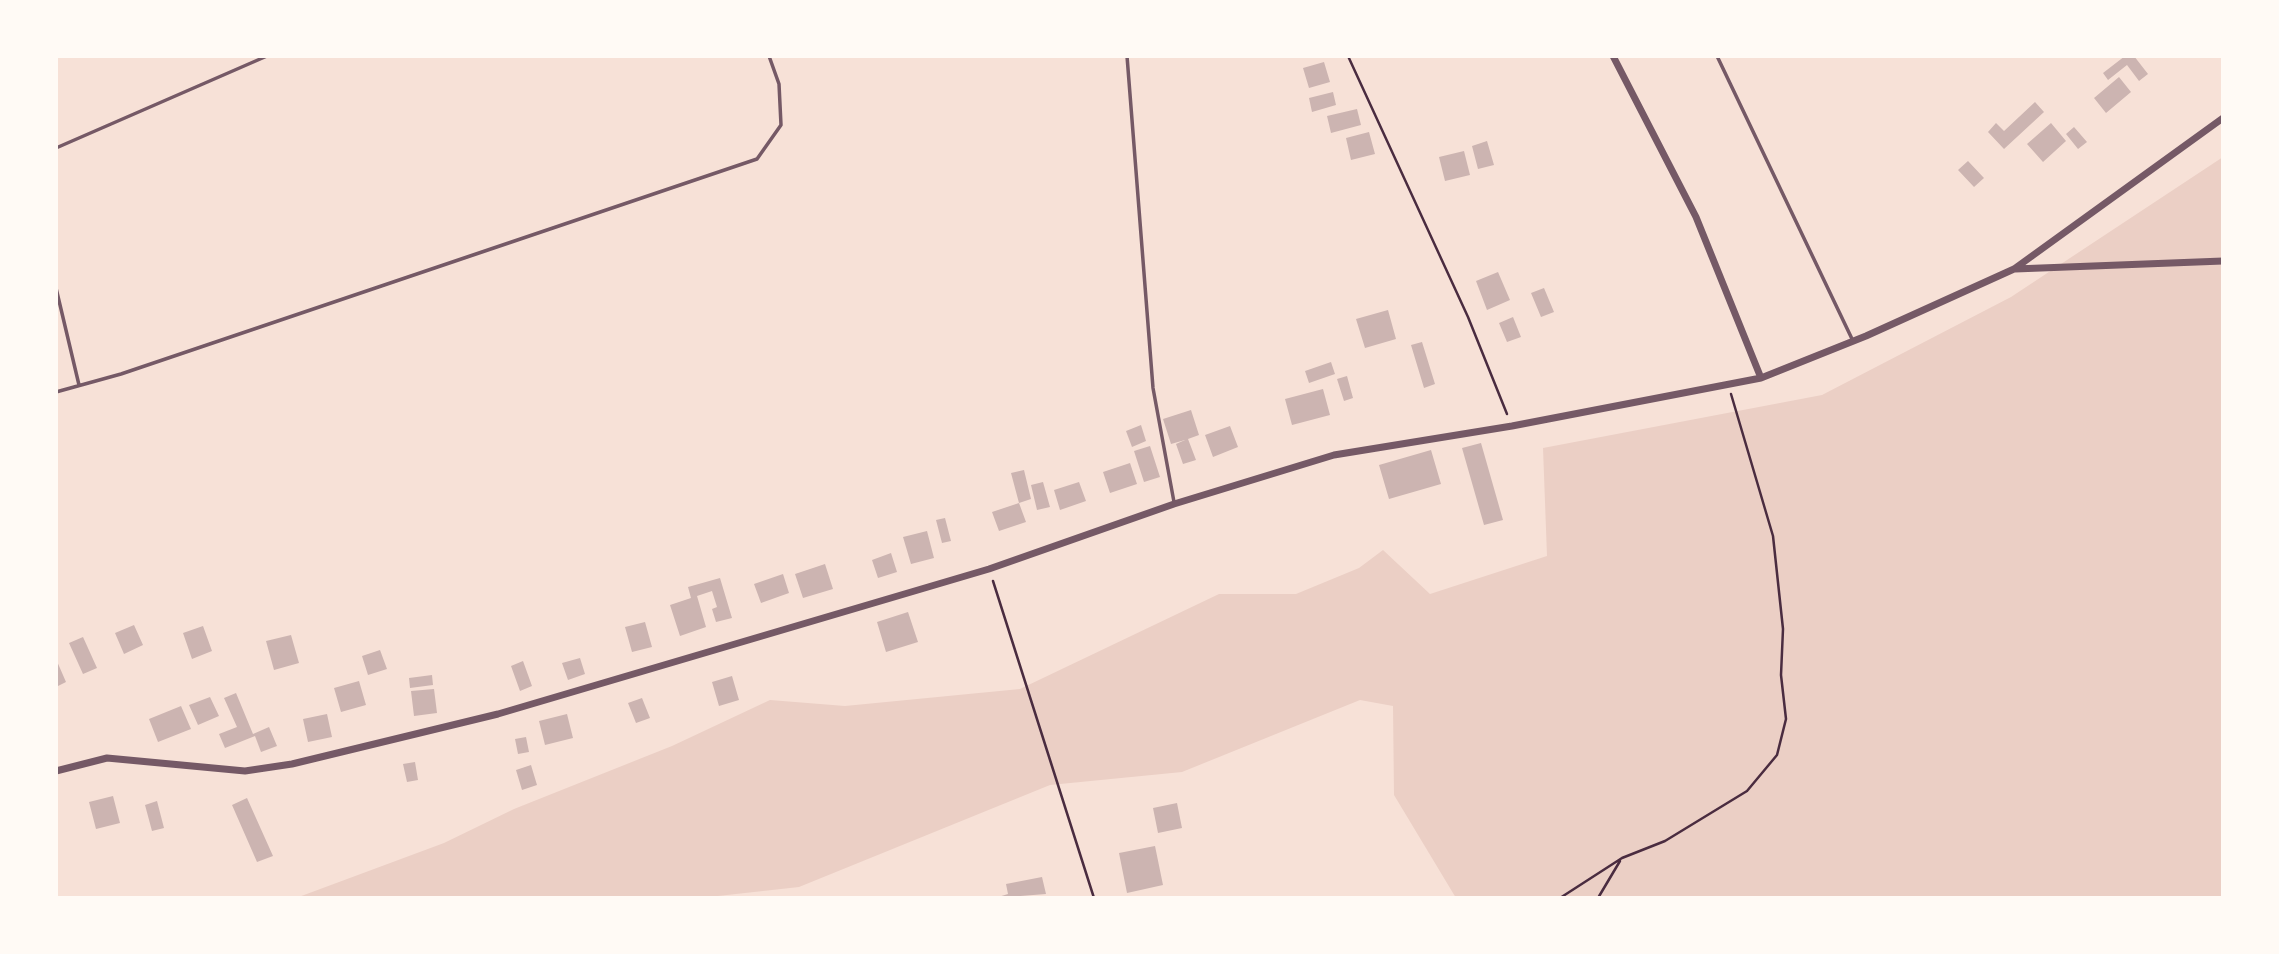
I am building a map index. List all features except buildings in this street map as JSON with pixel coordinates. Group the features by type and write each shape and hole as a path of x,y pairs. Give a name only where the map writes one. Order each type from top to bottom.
{"street":[{"path":"1613,56 1696,217 1761,378"},
{"path":"56,771 107,758 245,771 292,764 498,714 989,569 1174,504 1334,455 1512,426 1761,378 1853,341 2014,269 2223,118"},
{"path":"2014,269 2223,261"}],"lane":[{"path":"56,148 267,56"},
{"path":"56,392 757,159 781,125 779,84 769,56"},
{"path":"1127,56 1153,388 1174,504"},
{"path":"1717,56 1853,341"},
{"path":"56,288 79,386"}],"path":[{"path":"1348,56 1468,317 1512,426"},
{"path":"1560,898 1622,858 1665,841 1747,791 1777,755 1786,719 1781,675 1781,603 1773,536 1728,384"},
{"path":"989,569 1094,898"},
{"path":"1598,898 1622,858"}],"shaded area":[{"path":"2223,157 2223,898 1456,898 1394,795 1393,706 1360,700 1182,772 1050,785 799,887 700,898 296,898 444,843 514,809 672,746 770,700 845,706 1020,689 1219,594 1296,594 1359,568 1383,550 1430,594 1547,556 1543,448 1822,395 2011,297"}]}
